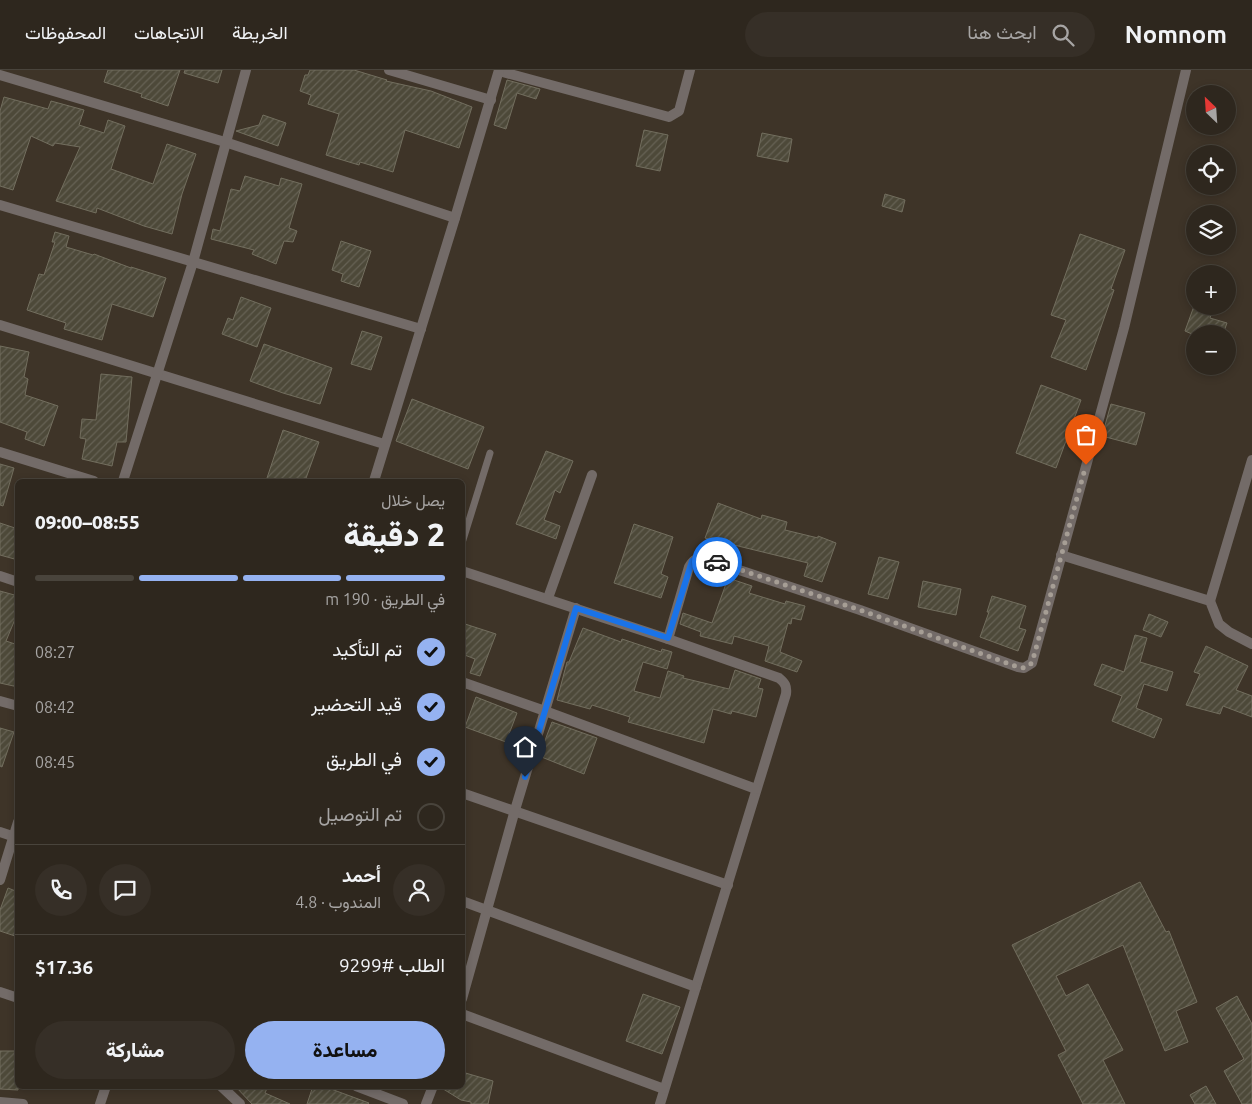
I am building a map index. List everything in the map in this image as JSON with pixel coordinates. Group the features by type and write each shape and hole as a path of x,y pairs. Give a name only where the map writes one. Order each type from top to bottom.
{"street":[{"path":"124,479 193,262 246,70"},
{"path":"389,70 491,100"},
{"path":"375,479 456,218 499,70 669,117 679,111 690,70"},
{"path":"668,638 689,567 696,558 704,558 870,614 1018,667 1024,668 1032,663 1124,328 1186,70"},
{"path":"0,75 225,142 456,218"},
{"path":"0,205 421,329"},
{"path":"0,325 384,444"},
{"path":"0,452 88,479"},
{"path":"1252,460 1210,601 1219,624 1229,632 1252,644"},
{"path":"548,598 592,475"},
{"path":"1061,555 1210,601"},
{"path":"465,572 668,638 779,678 787,688 660,1104"},
{"path":"0,576 15,581"},
{"path":"465,988 515,810 576,608"},
{"path":"465,683 545,710 756,789"},
{"path":"0,701 15,705"},
{"path":"465,794 728,886"},
{"path":"0,832 15,837 0,880"},
{"path":"465,902 696,988"},
{"path":"0,992 15,997"},
{"path":"465,1015 664,1089"},
{"path":"100,1104 105,1089"},
{"path":"224,1089 236,1103"},
{"path":"364,1089 403,1104"},
{"path":"426,1104 432,1089"},
{"path":"0,1102 23,1104"}],"lane":[{"path":"465,533 490,453"}],"building":[{"path":"108,70 180,70 168,106 141,97 142,94 104,82"},
{"path":"185,70 222,70 218,83 184,73"},
{"path":"310,70 354,70 386,81 431,91 472,107 459,148 405,130 393,172 360,162 359,165 326,155 339,114 308,104 311,95 300,91 305,75 308,75"},
{"path":"507,80 540,89 536,99 517,93 506,129 494,125"},
{"path":"4,97 48,109 51,101 84,110 79,125 104,133 108,120 125,126 111,169 153,184 167,144 196,154 182,194 172,234 144,226 97,208 96,213 56,201 80,147 55,143 53,146 31,136 13,190 0,186 0,111"},
{"path":"263,115 286,123 278,146 236,131 259,125"},
{"path":"644,130 668,135 660,171 636,166"},
{"path":"762,133 792,139 788,162 757,156"},
{"path":"245,176 279,186 281,178 302,184 289,228 297,231 293,242 284,241 276,264 252,254 254,250 211,239 213,229 220,231 231,189 240,191"},
{"path":"885,194 905,200 902,212 882,206"},
{"path":"55,232 69,236 66,247 94,254 131,268 166,278 153,317 112,304 102,340 64,329 66,323 27,310 39,274 44,275 55,242 52,242"},
{"path":"1080,234 1125,250 1111,289 1114,290 1086,370 1051,357 1066,320 1051,315"},
{"path":"341,241 371,251 359,287 341,281 343,274 332,270"},
{"path":"241,297 271,308 257,347 222,334 228,318 233,320"},
{"path":"1191,315 1211,315 1210,318 1227,323 1226,325 1187,325"},
{"path":"362,331 382,337 371,370 351,364"},
{"path":"264,344 332,368 320,404 250,381"},
{"path":"0,346 29,352 24,377 28,379 25,395 58,406 44,446 25,439 27,432 0,422"},
{"path":"101,374 132,377 126,442 117,442 112,466 82,459 86,439 80,438 82,419 96,420"},
{"path":"1041,385 1081,400 1056,468 1016,453"},
{"path":"412,399 484,427 468,469 396,441"},
{"path":"1111,404 1145,413 1136,445 1102,436"},
{"path":"283,430 319,442 306,479 267,479"},
{"path":"546,451 573,461 560,493 555,490 544,520 560,526 556,539 516,524"},
{"path":"0,464 14,468 3,506 0,505"},
{"path":"718,503 761,519 762,515 787,522 785,530 818,538 818,536 836,543 822,582 804,576 808,563 734,545 733,547 705,538"},
{"path":"0,523 15,528 15,559 0,555"},
{"path":"634,524 673,537 661,574 668,577 661,598 614,583"},
{"path":"879,557 899,562 888,599 868,594"},
{"path":"728,578 752,586 749,593 785,604 786,601 805,606 801,620 792,618 791,624 788,623 780,652 802,661 797,672 765,661 769,646 734,636 732,644 700,636 701,632 680,624 683,613 712,623"},
{"path":"923,581 961,589 956,615 918,607"},
{"path":"0,591 15,595 15,619 6,641 15,644 15,686 0,683"},
{"path":"992,596 1026,606 1019,628 1026,630 1018,651 980,637 989,612 987,612"},
{"path":"1149,614 1168,622 1161,637 1143,630"},
{"path":"465,624 496,634 480,676 470,673 475,659 465,655"},
{"path":"583,628 621,642 622,639 661,652 662,649 672,652 667,669 643,662 634,691 660,698 668,671 684,676 683,678 729,689 735,670 761,679 758,688 763,689 756,717 732,711 731,714 713,709 704,743 628,722 630,717 592,705 590,709 557,700 567,662 569,662"},
{"path":"1135,635 1147,638 1140,662 1173,672 1167,691 1144,684 1136,708 1162,719 1154,738 1112,721 1122,696 1094,685 1102,664 1124,672"},
{"path":"1206,646 1248,666 1236,690 1252,696 1252,717 1223,706 1220,714 1186,705 1200,674 1194,672"},
{"path":"476,697 517,713 506,742 465,727"},
{"path":"552,722 597,738 584,774 539,756"},
{"path":"0,728 14,732 2,767 0,766"},
{"path":"1140,882 1166,932 1169,931 1197,1002 1176,1011 1188,1042 1165,1051 1123,945 1056,976 1066,996 1088,984 1123,1050 1103,1060 1125,1104 1083,1104 1058,1055 1066,1051 1012,945"},
{"path":"8,888 15,891 15,936 0,931 0,910"},
{"path":"643,994 680,1007 662,1054 626,1041"},
{"path":"1237,996 1252,1024 1252,1104 1242,1104 1224,1071 1244,1059 1216,1008"},
{"path":"0,1051 15,1051 15,1089 18,1090 0,1089"},
{"path":"465,1073 493,1081 488,1104 471,1104 471,1102 461,1100 443,1089 465,1089"},
{"path":"1206,1086 1216,1104 1195,1104 1190,1095"},
{"path":"238,1089 267,1089 265,1093 290,1104 252,1104"},
{"path":"312,1089 331,1089 369,1103 368,1104 307,1104"}],"way so far":[{"path":"717,562 1024,668 1032,663 1086,465"}],"route":[{"path":"525,777 576,608 668,638 692,561 696,558 704,558 717,562"}]}
